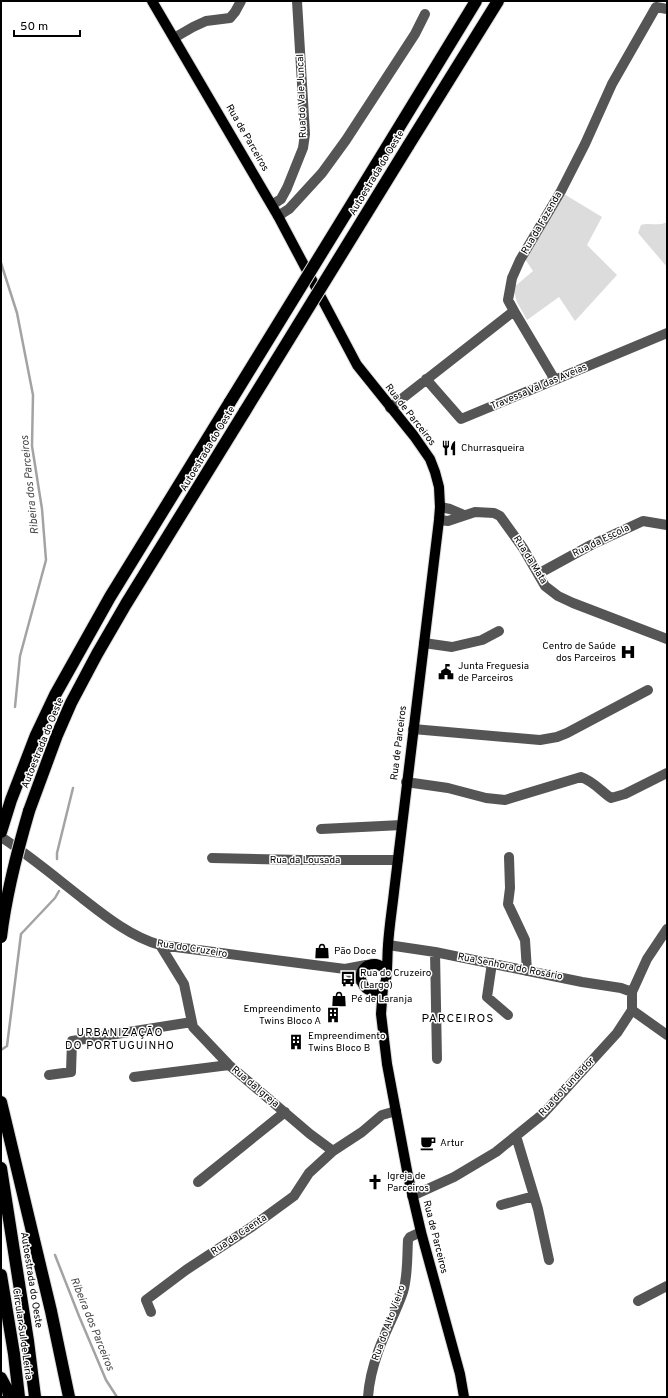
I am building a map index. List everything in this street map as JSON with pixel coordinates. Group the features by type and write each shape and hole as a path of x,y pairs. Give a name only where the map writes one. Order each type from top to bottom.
{"highway":[{"name":"Autoestrada do Oeste","path":"1,832 11,800 36,735 55,696 114,590 476,1"},
{"name":"Autoestrada do Oeste","path":"1,937 11,879 29,811 57,735 71,703 97,654 126,604 498,1"},
{"path":"1,1105 51,1311 69,1397"},
{"name":"Autoestrada do Oeste","path":"1,1168 28,1341 35,1397"},
{"name":"Circular Sul de Leiria","path":"1,1274 14,1354 19,1397"},
{"path":"1,1378 8,1391 9,1397"}],"main road":[{"name":"Rua de Parceiros","path":"152,1 272,205 357,365 414,436 433,466 438,483 440,507 439,520 406,782 386,971"},
{"path":"381,1014 362,982 362,972 388,945"},
{"path":"368,990 376,991 384,987 386,982 386,971 378,964 370,964"},
{"name":"Rua de Parceiros","path":"384,987 381,1014 387,1064 412,1196 420,1232 460,1374 464,1397"}],"street":[{"path":"174,38 193,27 206,22 230,18 241,1"},
{"name":"Rua do Vale Juncal","path":"272,205 281,199 303,148 304,134 297,1"},
{"name":"Rua da Fazenda","path":"514,311 508,300 512,278 520,260 561,191 585,144 612,84 656,7 667,9"},
{"path":"278,216 289,209 322,173 346,140 415,34 425,14"},
{"path":"390,408 514,311 555,380"},
{"name":"Travessa Val das Aveias","path":"426,379 461,420 667,333"},
{"name":"Rua da Mata","path":"440,507 450,509 464,515"},
{"name":"Rua da Mata","path":"439,520 448,521 475,512 494,513 500,516 523,548 545,586 558,596 667,639"},
{"name":"Rua da Escola","path":"538,574 591,545 643,521 667,525"},
{"path":"424,643 452,647 482,640 498,631"},
{"path":"413,729 540,740 557,737 567,733 648,690"},
{"path":"406,782 448,788 486,798 505,800 581,777 590,780 602,792 611,798 625,794 667,773"},
{"path":"321,829 402,825"},
{"name":"Rua do Cruzeiro","path":"1,836 102,913 133,934 147,941 160,945 345,969 370,964"},
{"path":"509,857 510,888 508,904 525,940 528,971"},
{"name":"Rua da Lousada","path":"212,858 398,860"},
{"path":"667,929 647,959 632,992 632,1010 667,1035"},
{"name":"Rua da Igreja","path":"160,945 184,984 193,1027 229,1065 310,1134 333,1151"},
{"name":"Rua Senhora do Rosário","path":"388,945 435,952 621,988 632,992"},
{"path":"435,952 437,1059"},
{"path":"492,963 487,997 508,1016"},
{"path":"345,969 362,982"},
{"name":"Rua do Fundador","path":"412,1196 454,1177 496,1152 543,1114 617,1033 632,1010"},
{"path":"48,1075 71,1072 72,1041 192,1022"},
{"path":"134,1077 229,1065"},
{"path":"333,1151 362,1132 382,1115 396,1111"},
{"path":"198,1182 284,1112"},
{"path":"516,1136 534,1196 549,1260"},
{"name":"Rua da Caenta","path":"152,1312 146,1300 186,1270 253,1226 294,1196 309,1173 333,1151"},
{"path":"501,1205 534,1196"},
{"name":"Rua do Alto Vieiro","path":"368,1397 378,1351 403,1291 406,1276 408,1240 410,1237 420,1232"},
{"path":"638,1301 667,1286"}],"shaded area":[{"path":"564,194 602,217 587,245 617,275 575,321 559,297 527,320 517,302 513,288 533,271 525,259"},
{"path":"667,222 667,267 638,233 641,225"}],"waterway":[{"name":"Ribeira dos Parceiros","path":"1,263 17,313 33,395 32,446 42,509 46,560 20,656 15,707"},
{"name":"Ribeira dos Parceiros","path":"57,859 57,853 73,788"},
{"name":"Ribeira dos Parceiros","path":"1,1050 7,1046 21,934 55,898 59,891"},
{"name":"Ribeira dos Parceiros","path":"55,1255 106,1380 117,1397"}],"place":[{"name":"Churrasqueira","path":"449,448"},
{"name":"Centro de Saúde dos Parceiros","path":"628,652"},
{"name":"Junta Freguesia de Parceiros","path":"446,672"},
{"name":"Pão Doce","path":"322,951"},
{"name":"Rua do Cruzeiro (Largo)","path":"348,979"},
{"name":"Pé de Laranja","path":"339,999"},
{"name":"Empreendimento Twins Bloco A","path":"333,1015"},
{"name":"Empreendimento Twins Bloco B","path":"296,1042"},
{"name":"Artur","path":"428,1143"},
{"name":"Igreja de Parceiros","path":"375,1182"}],"district":[{"name":"PARCEIROS","path":"458,1019"},
{"name":"URBANIZAÇÃO DO PORTUGUINHO","path":"120,1039"}]}
